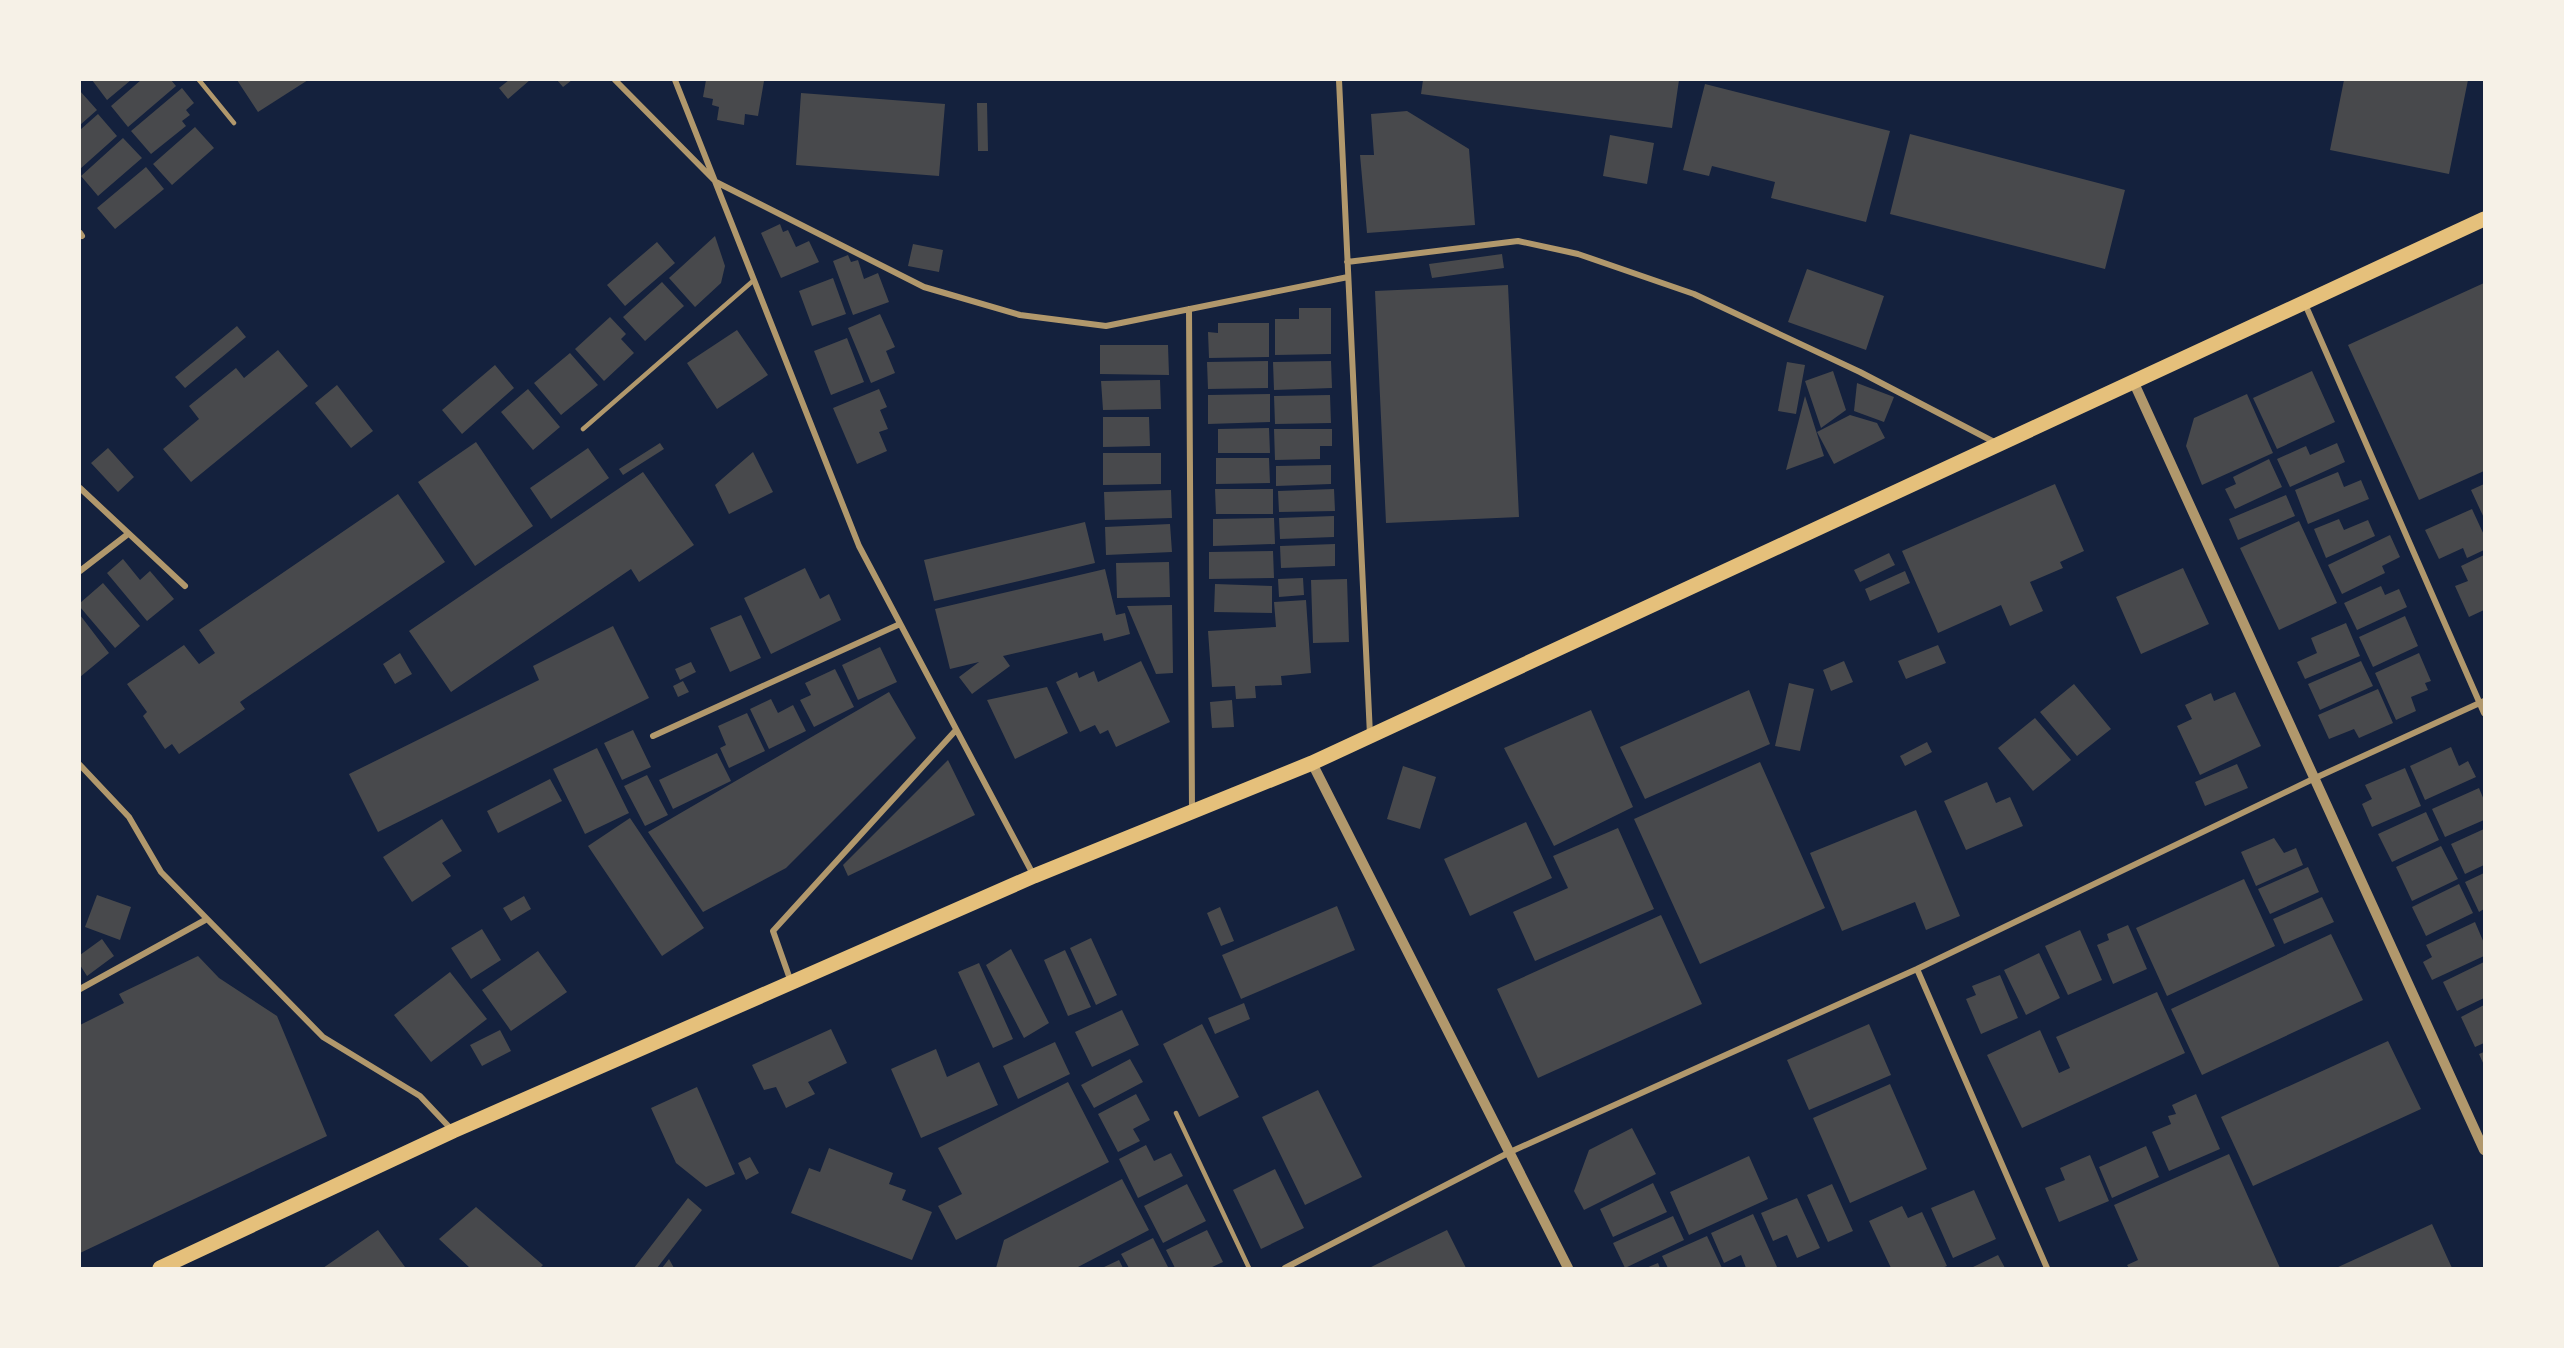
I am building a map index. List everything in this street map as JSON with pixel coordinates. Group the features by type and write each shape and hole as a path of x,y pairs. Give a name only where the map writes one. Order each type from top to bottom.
{"main road":[{"path":"159,1269 453,1131 791,982 1034,876 1312,763 2484,219"}],"street":[{"path":"615,80 716,182 924,287 1020,315 1106,326 1348,277"},
{"path":"675,80 859,546 1034,876"},
{"path":"1339,80 1370,735"},
{"path":"1347,262 1518,241 1578,254 1694,294 1860,372 1998,444"},
{"path":"2305,303 2482,702 2484,713"},
{"path":"1189,309 1192,812"},
{"path":"2134,383 2484,1150"},
{"path":"80,488 185,586"},
{"path":"80,571 128,534"},
{"path":"653,736 900,624"},
{"path":"1285,1269 1510,1152 1917,969 2313,778 2482,702"},
{"path":"791,982 773,931 956,730"},
{"path":"1312,763 1568,1269"},
{"path":"80,765 129,817 161,872 323,1037 420,1096 453,1131"},
{"path":"80,989 207,919"},
{"path":"1917,969 2047,1269"}],"lane":[{"path":"199,80 234,123"},
{"path":"583,429 754,280"},
{"path":"1176,1113 1249,1269"}],"building":[{"path":"92,80 131,80 107,100"},
{"path":"141,80 171,80 176,86 128,127 111,106"},
{"path":"237,80 308,80 258,112"},
{"path":"509,80 530,80 508,99 499,88"},
{"path":"557,80 572,80 563,87"},
{"path":"706,80 764,81 758,116 745,114 744,125 717,120 719,107 712,105 713,99 703,97"},
{"path":"1423,80 1679,80 1672,128 1421,94"},
{"path":"2344,80 2468,80 2449,174 2330,150"},
{"path":"1705,84 1890,131 1866,222 1771,198 1775,182 1712,166 1709,176 1683,170"},
{"path":"182,88 194,103 186,110 190,115 182,121 186,126 151,154 131,131"},
{"path":"80,91 97,110 80,125"},
{"path":"801,93 945,104 939,176 796,165"},
{"path":"977,103 987,103 988,151 978,151"},
{"path":"1407,111 1469,149 1475,225 1367,233 1360,155 1374,155 1371,114"},
{"path":"98,114 117,136 80,169 80,130"},
{"path":"195,127 214,148 172,185 153,164"},
{"path":"1910,134 2125,190 2105,269 1890,214"},
{"path":"1610,135 1654,143 1647,184 1603,176"},
{"path":"123,138 142,158 98,196 81,176"},
{"path":"146,167 164,189 115,229 97,208"},
{"path":"780,224 783,232 788,230 796,247 809,241 819,262 781,278 761,233"},
{"path":"715,236 725,266 721,283 695,307 669,278"},
{"path":"657,242 675,263 625,306 607,285"},
{"path":"913,244 943,250 939,272 908,266"},
{"path":"1502,254 1504,268 1432,278 1429,264"},
{"path":"848,255 851,262 858,260 864,279 878,273 889,302 853,315 833,261"},
{"path":"1807,269 1884,296 1866,350 1788,322"},
{"path":"833,278 846,314 812,326 799,291"},
{"path":"662,282 684,306 645,341 623,317"},
{"path":"2484,283 2484,471 2419,500 2348,345"},
{"path":"1508,285 1519,517 1386,523 1375,291"},
{"path":"1299,308 1331,308 1331,354 1275,355 1275,319 1299,319"},
{"path":"880,314 895,347 886,351 895,373 871,383 848,328"},
{"path":"610,317 626,334 621,339 634,353 604,381 575,349"},
{"path":"1218,323 1269,323 1269,357 1209,358 1208,332 1218,333"},
{"path":"237,326 246,337 185,388 175,377"},
{"path":"737,330 768,375 717,409 687,363"},
{"path":"847,338 864,382 831,395 814,351"},
{"path":"1100,345 1168,345 1169,375 1100,374"},
{"path":"278,350 308,386 191,482 163,449 199,419 189,406 236,368 244,378"},
{"path":"570,353 598,385 561,415 534,383"},
{"path":"1268,361 1268,388 1208,389 1207,362"},
{"path":"1331,361 1332,388 1274,390 1273,362"},
{"path":"1787,362 1805,365 1796,414 1778,411"},
{"path":"495,365 514,388 462,434 442,410"},
{"path":"1833,371 1846,410 1821,428 1805,381"},
{"path":"2312,371 2335,422 2277,449 2253,398"},
{"path":"1160,380 1161,409 1103,410 1101,381"},
{"path":"1857,383 1894,397 1884,422 1854,411"},
{"path":"337,385 373,431 351,448 315,403"},
{"path":"528,389 560,427 533,450 501,412"},
{"path":"879,389 887,407 880,410 888,429 879,432 887,451 857,464 833,408"},
{"path":"1270,394 1270,422 1208,424 1208,395"},
{"path":"2247,394 2273,453 2202,485 2186,446 2194,418"},
{"path":"1330,395 1331,423 1275,424 1274,396"},
{"path":"1805,396 1824,456 1786,470"},
{"path":"1850,415 1877,423 1885,438 1834,464 1817,432"},
{"path":"1103,417 1149,417 1150,446 1103,447"},
{"path":"1269,428 1270,453 1218,453 1218,429"},
{"path":"1274,429 1332,429 1332,446 1320,446 1320,459 1275,460"},
{"path":"476,442 533,526 475,566 418,482"},
{"path":"660,443 664,449 623,475 619,469"},
{"path":"2337,443 2345,462 2290,487 2277,459 2306,446 2310,455"},
{"path":"108,448 134,477 118,492 91,463"},
{"path":"588,448 609,478 551,519 530,488"},
{"path":"753,452 773,492 729,514 715,485"},
{"path":"1103,453 1161,453 1161,484 1103,485"},
{"path":"1216,458 1269,458 1270,483 1216,484"},
{"path":"2269,459 2282,487 2235,509 2225,489 2236,484 2233,477"},
{"path":"1331,465 1331,484 1276,486 1276,466"},
{"path":"643,472 694,545 639,582 631,569 451,692 409,631"},
{"path":"2338,472 2344,487 2361,480 2369,499 2308,524 2295,490"},
{"path":"2055,484 2084,551 2060,562 2063,568 2030,582 2043,611 2010,626 2001,605 1938,633 1902,551"},
{"path":"2484,484 2484,518 2471,490"},
{"path":"1215,489 1273,489 1273,514 1216,514"},
{"path":"1334,489 1335,511 1279,512 1278,491"},
{"path":"1171,490 1172,518 1105,520 1104,492"},
{"path":"398,494 445,562 240,702 245,709 179,754 172,744 165,749 143,716 147,712 127,684 184,645 199,664 215,653 199,630"},
{"path":"2286,495 2295,516 2238,540 2229,519"},
{"path":"2472,509 2484,535 2484,550 2467,558 2463,548 2439,559 2425,530"},
{"path":"1334,516 1334,537 1280,539 1279,518"},
{"path":"1274,518 1275,544 1213,546 1213,519"},
{"path":"2339,519 2344,530 2368,520 2375,536 2326,558 2314,529"},
{"path":"2299,521 2337,603 2279,630 2240,548"},
{"path":"1085,522 1095,563 934,601 924,560"},
{"path":"1170,524 1172,552 1106,555 1105,527"},
{"path":"2390,535 2400,557 2382,566 2385,573 2342,594 2328,565"},
{"path":"1335,544 1335,566 1281,568 1280,546"},
{"path":"1273,551 1274,578 1209,579 1209,552"},
{"path":"1889,553 1895,565 1860,582 1854,570"},
{"path":"2484,555 2484,610 2469,617 2455,586 2468,581 2461,566"},
{"path":"123,559 140,580 150,571 174,599 147,621 107,573"},
{"path":"1169,562 1170,597 1117,598 1116,563"},
{"path":"805,568 820,599 829,594 841,620 771,654 744,598"},
{"path":"2183,568 2209,624 2141,654 2116,597"},
{"path":"1105,569 1116,615 1125,613 1130,634 1104,641 1102,633 1003,656 1010,666 972,694 959,677 979,662 950,669 935,609"},
{"path":"1905,571 1910,583 1870,601 1865,589"},
{"path":"1303,578 1304,595 1279,597 1278,579"},
{"path":"1347,579 1349,642 1313,643 1311,580"},
{"path":"103,583 140,626 115,648 80,607 80,603"},
{"path":"1215,584 1272,586 1272,613 1214,612"},
{"path":"2381,586 2385,595 2399,589 2407,607 2357,630 2344,603"},
{"path":"1306,600 1311,673 1281,676 1282,685 1255,686 1256,698 1236,699 1235,686 1212,687 1208,631 1276,627 1274,602"},
{"path":"1172,605 1173,673 1156,674 1127,606"},
{"path":"80,615 109,653 80,677"},
{"path":"741,615 761,658 730,672 710,628"},
{"path":"2405,616 2418,646 2373,667 2359,637"},
{"path":"2346,623 2360,656 2305,679 2297,662 2317,653 2311,638"},
{"path":"613,626 649,698 378,832 349,774 539,680 533,666"},
{"path":"1938,645 1946,663 1906,679 1898,661"},
{"path":"880,647 897,682 858,700 842,665"},
{"path":"400,653 412,674 395,684 383,664"},
{"path":"2419,653 2431,681 2425,683 2428,690 2411,697 2416,711 2396,720 2375,673"},
{"path":"1141,661 1170,722 1116,747 1108,730 1100,734 1095,725 1080,732 1056,682 1077,672 1079,678 1094,671 1098,682"},
{"path":"1844,661 1853,682 1831,691 1823,670"},
{"path":"2361,661 2373,686 2320,710 2308,684"},
{"path":"691,662 696,672 680,680 675,669"},
{"path":"835,669 854,707 814,727 800,700 811,695 805,683"},
{"path":"683,681 689,692 678,697 673,686"},
{"path":"1789,683 1814,689 1800,751 1775,746"},
{"path":"2074,684 2111,729 2077,756 2040,712"},
{"path":"1047,687 1068,733 1015,759 987,700"},
{"path":"2378,689 2393,723 2359,738 2354,729 2329,739 2318,715"},
{"path":"1749,690 1770,744 1645,799 1620,747"},
{"path":"889,692 916,738 786,868 703,912 648,832"},
{"path":"2235,692 2261,746 2200,775 2177,726 2192,719 2185,705 2211,693 2214,701"},
{"path":"771,699 778,713 793,705 806,731 769,749 750,709"},
{"path":"1232,700 1234,727 1212,728 1210,702"},
{"path":"1591,710 1633,807 1554,846 1504,748"},
{"path":"747,713 765,751 729,768 720,748 726,745 718,726"},
{"path":"2035,718 2071,760 2033,791 1998,748"},
{"path":"633,730 651,767 622,780 604,743"},
{"path":"1927,742 1932,752 1905,766 1900,756"},
{"path":"2451,747 2459,766 2468,761 2476,777 2425,800 2410,766"},
{"path":"597,748 629,813 585,834 553,769"},
{"path":"717,753 731,781 673,809 659,780"},
{"path":"948,760 975,815 848,876 843,865"},
{"path":"1760,762 1825,908 1700,964 1634,819"},
{"path":"2237,764 2248,788 2205,806 2195,782"},
{"path":"1403,766 1436,777 1420,829 1387,819"},
{"path":"2405,768 2421,806 2372,827 2362,804 2372,799 2365,785"},
{"path":"647,775 668,815 645,826 624,786"},
{"path":"550,779 562,801 498,833 487,811"},
{"path":"1987,782 1996,803 2010,797 2023,826 1966,850 1944,801"},
{"path":"2479,788 2484,800 2484,820 2445,837 2432,809"},
{"path":"1916,810 1960,916 1926,930 1915,902 1842,931 1810,853"},
{"path":"2426,812 2439,840 2392,862 2378,834"},
{"path":"630,818 704,928 662,956 588,846"},
{"path":"442,819 462,851 442,863 451,876 412,902 383,857"},
{"path":"1526,822 1552,878 1470,916 1444,859"},
{"path":"1618,828 1654,909 1535,961 1513,912 1568,888 1553,856"},
{"path":"2484,829 2484,865 2465,874 2451,844"},
{"path":"2274,838 2284,853 2296,848 2303,865 2256,886 2241,852"},
{"path":"2441,846 2458,879 2412,901 2396,867"},
{"path":"2308,867 2319,892 2270,914 2258,889"},
{"path":"2484,873 2484,909 2479,912 2465,882"},
{"path":"2244,879 2275,946 2167,996 2136,928"},
{"path":"2459,884 2473,913 2426,936 2412,907"},
{"path":"97,895 131,907 120,940 85,927"},
{"path":"524,896 531,909 511,921 503,908"},
{"path":"2322,897 2334,922 2284,944 2273,919"},
{"path":"1337,906 1355,950 1241,999 1222,955"},
{"path":"1220,907 1234,941 1221,946 1207,913"},
{"path":"1661,915 1702,1004 1538,1078 1497,989"},
{"path":"2475,922 2484,943 2484,956 2432,980 2423,962 2432,957 2426,945"},
{"path":"2128,925 2147,969 2113,984 2097,945 2109,940 2107,934"},
{"path":"482,929 501,960 471,979 451,948"},
{"path":"2080,930 2102,980 2068,995 2045,946"},
{"path":"2331,934 2363,1000 2202,1075 2171,1009"},
{"path":"1091,938 1117,995 1096,1005 1070,948"},
{"path":"102,939 114,956 87,976 80,965 80,955"},
{"path":"1011,949 1049,1023 1024,1038 986,965"},
{"path":"1065,950 1091,1007 1068,1016 1044,960"},
{"path":"538,951 567,992 511,1031 482,990"},
{"path":"2039,953 2060,998 2026,1015 2004,970"},
{"path":"198,956 219,978 277,1016 327,1136 80,1253 80,1025 124,1003 119,994"},
{"path":"2484,962 2484,998 2457,1011 2443,982"},
{"path":"979,963 1013,1039 993,1048 958,972"},
{"path":"450,972 487,1019 431,1062 394,1015"},
{"path":"2000,975 2018,1018 1981,1034 1966,999 1976,995 1972,986"},
{"path":"2157,992 2185,1053 2022,1128 1987,1055 2040,1030 2059,1073 2070,1068 2056,1037"},
{"path":"1244,1003 1250,1019 1215,1034 1208,1018"},
{"path":"2484,1005 2484,1043 2475,1047 2461,1017"},
{"path":"1122,1010 1139,1045 1092,1067 1075,1032"},
{"path":"1202,1024 1239,1097 1199,1117 1163,1044"},
{"path":"1869,1024 1891,1075 1809,1110 1787,1060"},
{"path":"831,1029 847,1063 808,1082 815,1094 786,1108 776,1087 764,1090 752,1065"},
{"path":"500,1030 511,1051 482,1066 470,1045"},
{"path":"2388,1041 2421,1109 2253,1186 2221,1117"},
{"path":"1055,1042 1070,1074 1018,1099 1003,1066"},
{"path":"936,1049 947,1077 979,1062 998,1105 921,1138 891,1069"},
{"path":"2484,1052 2484,1065 2479,1054"},
{"path":"1130,1059 1143,1082 1094,1108 1081,1085"},
{"path":"1068,1082 1109,1162 956,1240 938,1206 962,1194 938,1148"},
{"path":"1890,1084 1927,1169 1850,1203 1813,1118"},
{"path":"697,1087 735,1174 706,1187 676,1163 651,1108"},
{"path":"1318,1090 1362,1177 1305,1205 1262,1117"},
{"path":"1136,1094 1150,1120 1133,1129 1140,1141 1118,1152 1098,1114"},
{"path":"2196,1094 2220,1149 2169,1171 2152,1132 2171,1124 2168,1116 2176,1114 2172,1105"},
{"path":"1632,1128 1656,1174 1584,1210 1574,1191 1589,1150"},
{"path":"1146,1145 1154,1161 1171,1153 1183,1176 1138,1198 1119,1159"},
{"path":"2146,1146 2159,1177 2112,1198 2099,1167"},
{"path":"829,1148 893,1173 889,1184 906,1190 902,1200 932,1212 912,1260 791,1213 809,1168 820,1172"},
{"path":"2229,1154 2280,1268 2129,1268 2127,1265 2138,1260 2114,1205"},
{"path":"2090,1155 2109,1201 2059,1222 2045,1188 2065,1180 2060,1168"},
{"path":"1749,1156 1768,1199 1689,1235 1670,1192"},
{"path":"750,1157 759,1173 746,1180 738,1163"},
{"path":"1275,1169 1304,1228 1261,1249 1233,1190"},
{"path":"1122,1179 1149,1230 1076,1268 996,1268 1004,1240"},
{"path":"1653,1183 1667,1212 1613,1237 1600,1209"},
{"path":"1187,1184 1206,1221 1163,1243 1144,1206"},
{"path":"1832,1184 1853,1231 1828,1242 1807,1195"},
{"path":"1974,1190 1996,1239 1953,1258 1931,1208"},
{"path":"688,1198 702,1210 657,1268 634,1268"},
{"path":"1797,1198 1820,1248 1797,1258 1787,1235 1773,1241 1761,1213"},
{"path":"1902,1206 1908,1218 1922,1212 1947,1266 1942,1268 1891,1268 1869,1221"},
{"path":"476,1207 543,1265 540,1268 470,1268 439,1239"},
{"path":"1753,1214 1777,1267 1746,1268 1741,1255 1724,1263 1711,1233"},
{"path":"1673,1216 1684,1240 1625,1268 1613,1243"},
{"path":"2432,1224 2452,1268 2336,1268"},
{"path":"378,1230 405,1267 323,1268"},
{"path":"1207,1230 1223,1262 1210,1268 1175,1268 1166,1250"},
{"path":"1447,1230 1466,1268 1369,1268"},
{"path":"1707,1236 1722,1268 1668,1268 1662,1256"},
{"path":"1153,1238 1168,1267 1129,1268 1121,1254"},
{"path":"1998,1255 2005,1268 1971,1268"},
{"path":"669,1259 674,1268 662,1268"},
{"path":"1119,1260 1123,1268 1102,1268"},
{"path":"1658,1263 1660,1268 1646,1268"}]}
